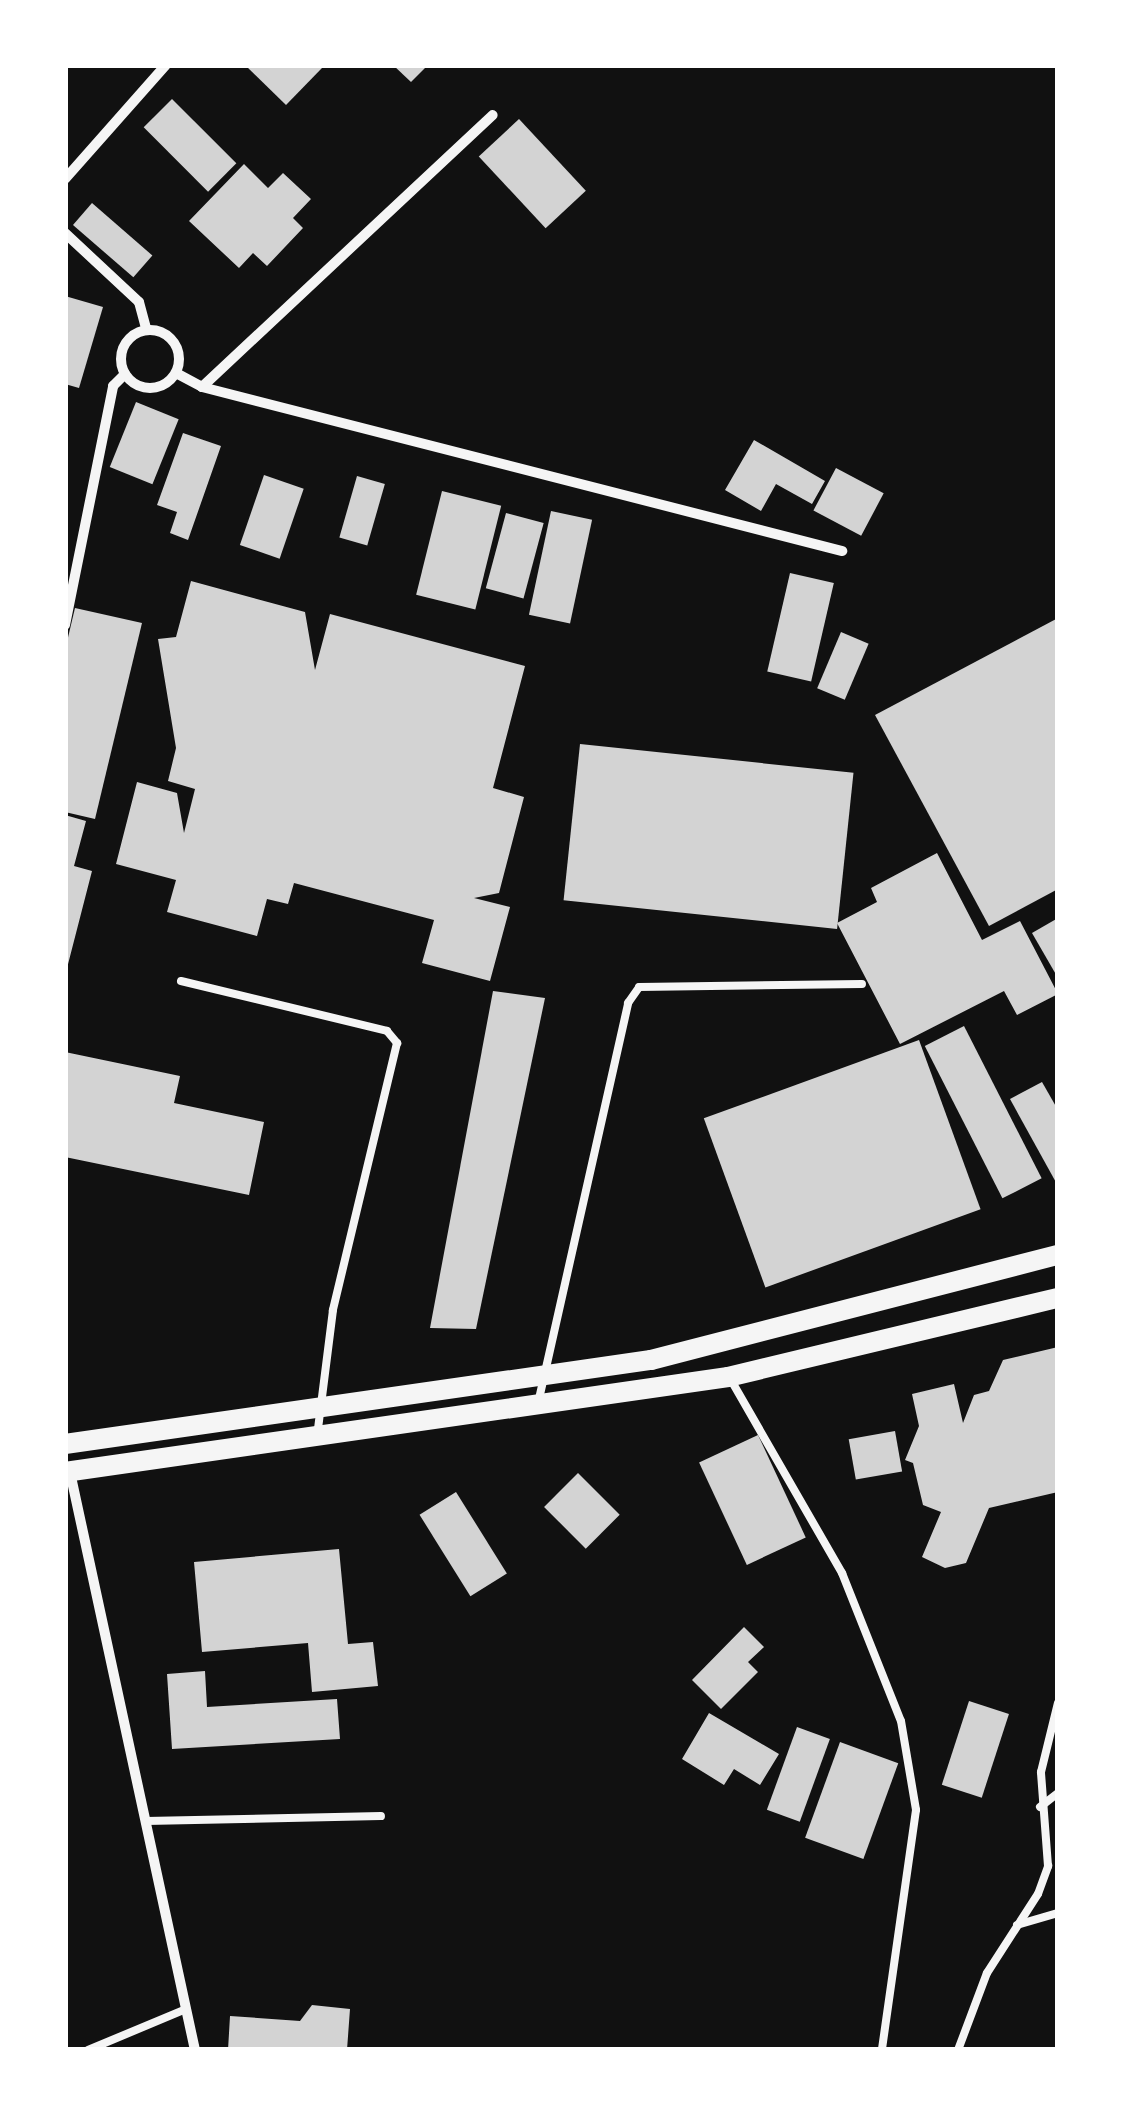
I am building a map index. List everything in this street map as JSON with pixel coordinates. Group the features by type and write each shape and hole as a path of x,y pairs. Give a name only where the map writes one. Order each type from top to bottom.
{"main road":[{"path":"65,1444 651,1360 1058,1254"},
{"path":"68,1471 728,1376 1058,1298"}],"street":[{"path":"65,179 166,65"},
{"path":"202,387 493,115"},
{"path":"65,233 139,302 146,329"},
{"path":"146,329 175,342 176,373"},
{"path":"124,374 121,352 146,329"},
{"path":"176,373 202,387 842,552"},
{"path":"124,374 151,388 176,373"},
{"path":"65,625 113,386 124,374"},
{"path":"68,1471 195,2050"}],"lane":[{"path":"181,981 387,1031 397,1042 333,1310 317,1406 317,1436"},
{"path":"538,1404 628,1002 639,987 862,984"},
{"path":"728,1376 842,1573 901,1721 916,1810 882,2050"},
{"path":"958,2050 987,1973 1048,1866 1040,1808 1058,1703"},
{"path":"1040,1808 1058,1793"},
{"path":"146,1821 381,1816"},
{"path":"1017,1925 1058,1912"},
{"path":"88,2050 186,2009"}],"building":[{"path":"245,65 319,65 322,68 286,105"},
{"path":"393,65 428,65 411,82"},
{"path":"172,99 236,163 208,192 144,127"},
{"path":"519,119 586,191 546,228 479,157"},
{"path":"244,164 268,188 283,173 311,199 293,218 303,228 267,266 253,253 239,268 189,221"},
{"path":"92,203 152,255 133,277 73,225"},
{"path":"65,296 103,307 79,388 65,384"},
{"path":"136,402 179,419 152,484 110,467"},
{"path":"183,433 221,446 188,540 170,533 177,512 157,505"},
{"path":"754,440 825,481 812,504 776,484 761,511 725,490"},
{"path":"836,468 884,493 861,536 813,510"},
{"path":"264,475 304,489 280,559 240,545"},
{"path":"357,476 385,484 367,546 339,538"},
{"path":"442,491 501,506 475,610 416,595"},
{"path":"551,511 592,520 570,623 529,615"},
{"path":"506,513 544,523 523,598 486,588"},
{"path":"790,573 834,583 811,682 767,671"},
{"path":"191,581 305,612 315,670 330,614 525,666 493,788 524,797 499,893 474,898 510,907 490,981 422,963 434,920 294,883 288,904 267,899 257,936 167,912 176,880 116,864 137,782 177,793 184,833 195,789 168,781 176,748 158,639 176,637"},
{"path":"75,608 142,623 95,819 65,812 65,650"},
{"path":"1058,618 1058,889 989,926 875,715"},
{"path":"841,632 869,644 845,700 817,688"},
{"path":"580,744 853,773 837,929 564,900"},
{"path":"65,815 86,821 74,866 92,871 66,972"},
{"path":"937,853 982,940 1020,921 1058,994 1017,1015 1004,991 900,1044 837,923 877,902 871,888"},
{"path":"1058,918 1058,978 1032,933"},
{"path":"493,991 545,998 476,1329 430,1328"},
{"path":"964,1026 1042,1178 1002,1198 925,1046"},
{"path":"919,1040 981,1209 765,1287 704,1118"},
{"path":"65,1052 180,1076 174,1103 264,1122 249,1195 65,1157"},
{"path":"1042,1082 1058,1110 1058,1186 1010,1099"},
{"path":"1058,1347 1058,1492 989,1508 966,1563 945,1568 922,1557 941,1512 923,1505 913,1463 905,1460 919,1426 912,1394 954,1384 963,1423 974,1395 989,1391 1003,1360"},
{"path":"895,1431 902,1471 856,1480 849,1439"},
{"path":"758,1435 806,1537 747,1565 699,1462"},
{"path":"578,1473 620,1515 586,1549 544,1507"},
{"path":"456,1492 507,1573 470,1596 420,1515"},
{"path":"339,1549 348,1644 373,1642 378,1686 312,1692 308,1643 202,1652 194,1562"},
{"path":"744,1627 764,1647 748,1662 758,1672 721,1709 692,1680"},
{"path":"205,1671 207,1707 337,1699 340,1739 172,1749 167,1674"},
{"path":"969,1701 1009,1714 982,1798 942,1785"},
{"path":"709,1713 779,1754 760,1785 734,1769 724,1785 682,1759"},
{"path":"797,1727 830,1739 800,1822 767,1810"},
{"path":"840,1742 898,1763 863,1859 805,1838"},
{"path":"312,2005 350,2009 347,2050 228,2050 230,2016 300,2021"}]}
